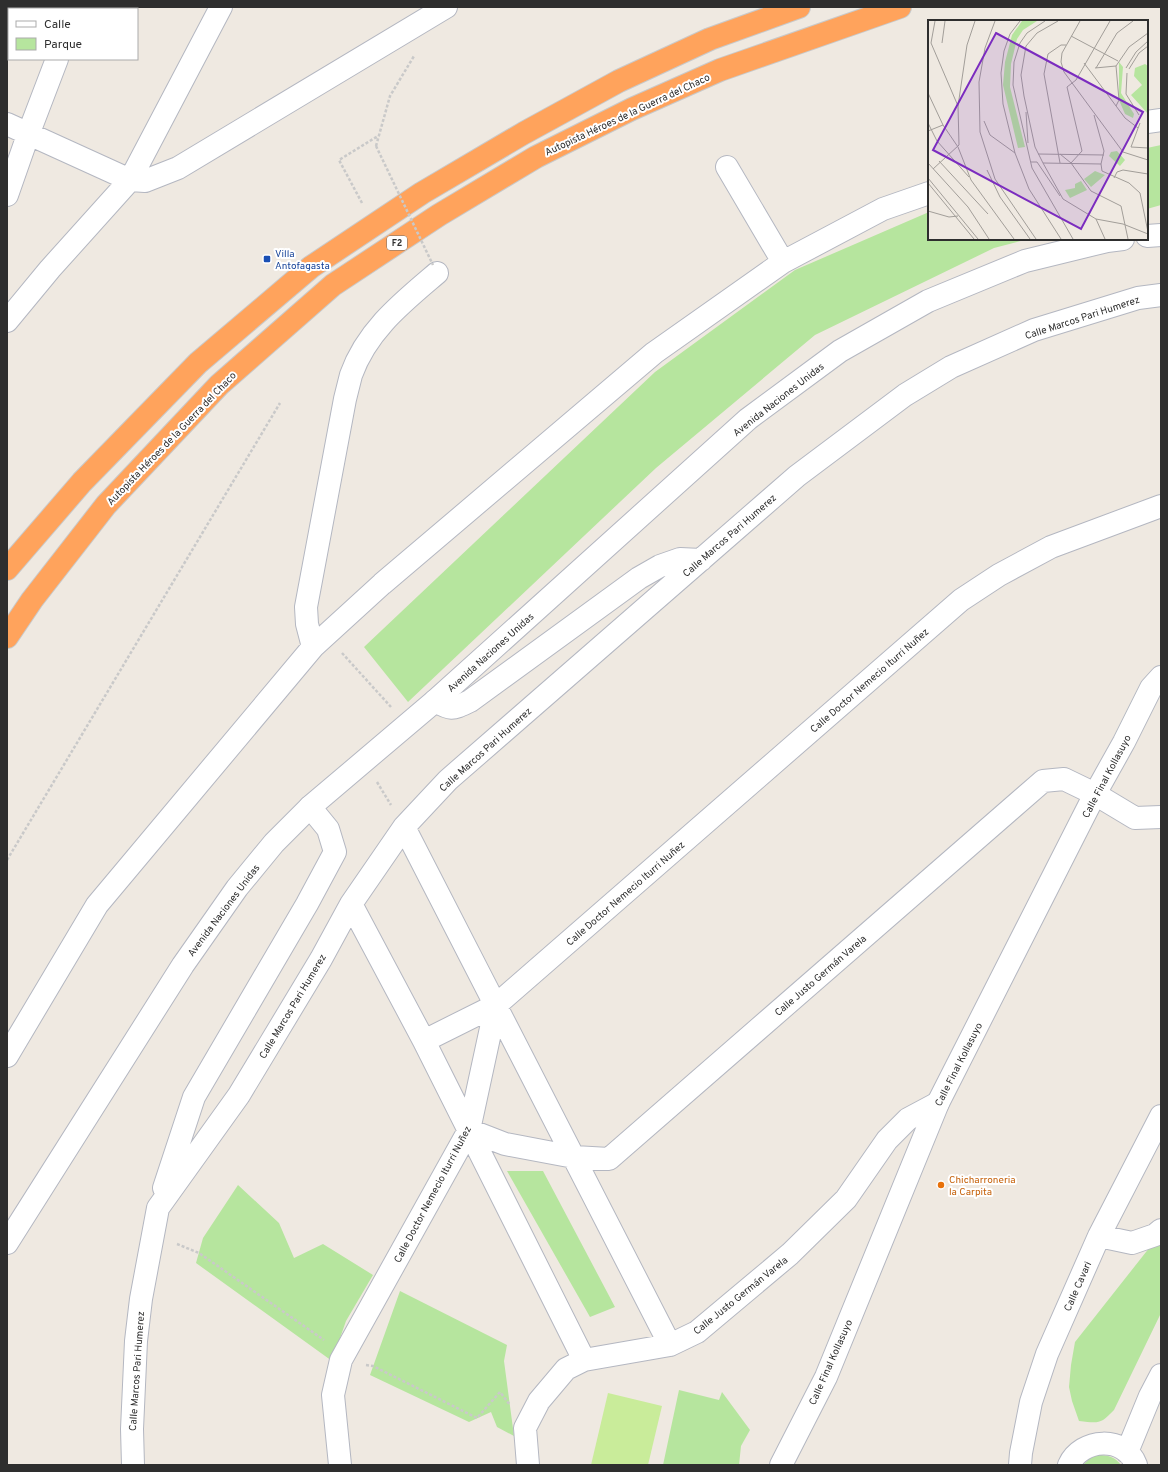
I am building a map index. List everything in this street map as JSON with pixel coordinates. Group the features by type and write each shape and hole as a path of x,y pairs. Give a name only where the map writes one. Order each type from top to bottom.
{"highway":[{"path":"7,569 82,482 198,363 311,267 429,189 524,133 619,82 710,39 799,7"},
{"name":"Autopista Héroes de la Guerra del Chaco","path":"7,637 32,600 106,505 219,384 332,285 439,215 536,157 632,109 720,70 900,7"}],"street":[{"path":"7,321 50,269 130,180 221,7"},
{"path":"7,124 28,135 130,180 145,181 178,168 444,7"},
{"path":"7,195 57,60"},
{"path":"1148,122 1161,120"},
{"path":"727,167 783,262"},
{"path":"7,1056 97,905 320,642 388,579 654,353 783,262 883,209 928,193"},
{"path":"1148,236 1161,235"},
{"name":"Avenida Naciones Unidas","path":"7,1243 182,965 237,888 274,843 310,807 408,725 748,419 840,351 928,301 1025,261 1115,240"},
{"path":"320,642 307,624 306,607 345,399 351,375 375,331 435,269"},
{"name":"Calle Marcos Pari Humerez","path":"133,1465 132,1428 136,1341 141,1299 158,1208 239,1095 321,959 351,904 404,827 448,780 797,476 905,395 950,367 1034,330 1138,298 1161,295"},
{"name":"Calle Doctor Nemecio Iturri Nuñez","path":"340,1465 333,1395 341,1360 469,1130 496,1005 961,600 999,574 1051,547 1161,506"},
{"path":"435,701 445,707 454,709 470,702 639,578 660,566 680,559 701,560"},
{"name":"Calle Final Kollasuyo","path":"781,1465 826,1377 938,1103 1095,794 1152,688 1161,677"},
{"name":"Calle Justo Germán Varela","path":"469,1130 506,1144 574,1157 609,1159 1043,781 1064,779 1095,794 1135,818 1161,817"},
{"path":"158,1208 194,1097 307,904 334,852 328,828 310,807"},
{"path":"404,827 670,1345"},
{"path":"351,904 424,1041 584,1360"},
{"path":"424,1041 496,1005"},
{"name":"Calle Justo Germán Varela","path":"528,1465 525,1428 539,1401 566,1369 584,1360 670,1345 697,1332 790,1254 846,1200 887,1140 908,1118 938,1103"},
{"name":"Calle Cavari","path":"1020,1465 1031,1402 1045,1361 1099,1236 1161,1116"},
{"path":"1099,1236 1132,1243 1155,1235 1161,1230"},
{"path":"1069,1465 1078,1452 1087,1446 1097,1443 1108,1443 1118,1446 1131,1459 1150,1396 1161,1375"}],"path":[{"path":"415,55 390,96 376,146 435,269"},
{"path":"374,225 339,160 379,136"},
{"path":"7,860 280,403"},
{"path":"320,642 408,725"},
{"path":"365,761 404,827"}],"green space":[{"path":"1161,145 1161,205 1148,209 1148,148"},
{"path":"928,212 928,240 1024,240 994,248 815,335 656,468 408,702 364,647 655,372 795,270"},
{"path":"507,1171 543,1171 615,1307 590,1317"},
{"path":"238,1185 279,1223 294,1258 323,1244 373,1275 346,1321 332,1361 196,1263 203,1238"},
{"path":"1161,1233 1161,1313 1114,1410 1102,1421 1079,1421 1069,1387 1075,1342"},
{"path":"400,1291 507,1345 504,1361 514,1436 497,1427 491,1412 469,1422 370,1375"},
{"path":"679,1390 719,1400 722,1392 750,1430 741,1446 739,1465 663,1465"},
{"path":"608,1393 662,1406 648,1465 591,1465"},
{"path":"1098,1455 1111,1457 1121,1465 1083,1465 1091,1457"}],"place":[{"name":"Villa Antofagasta","path":"267,259"},
{"name":"Chicharroneria la Carpita","path":"941,1185"}]}
